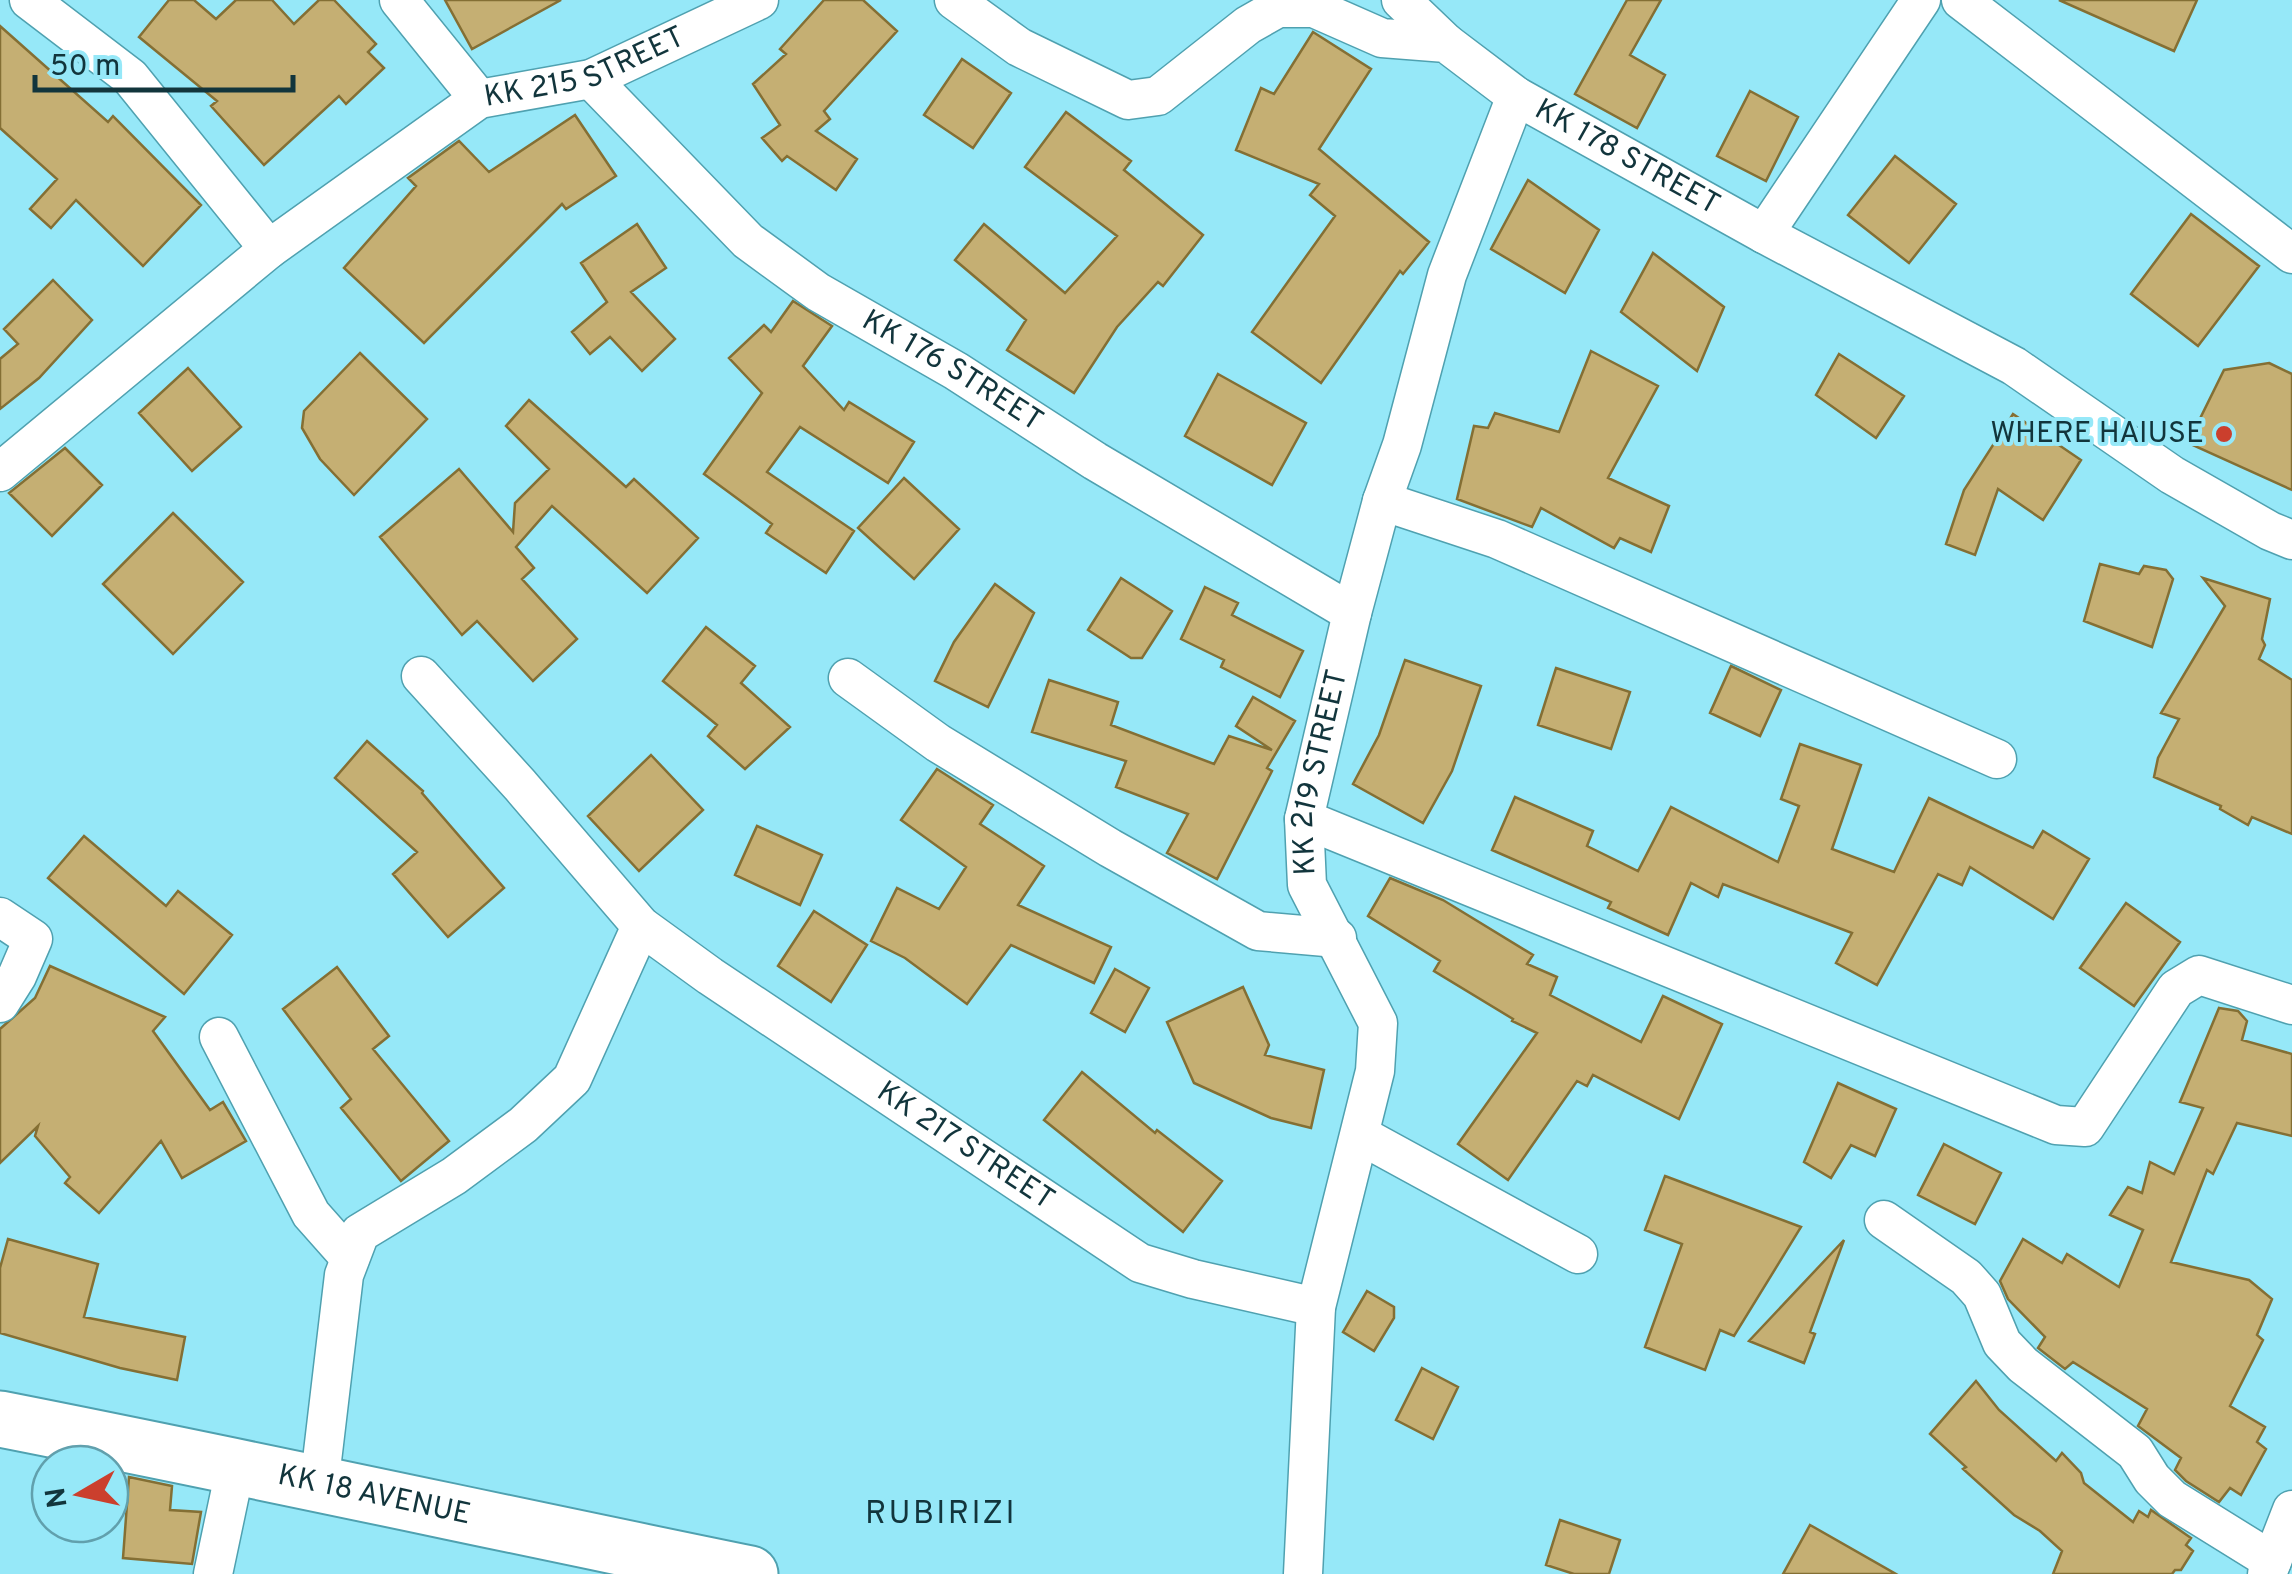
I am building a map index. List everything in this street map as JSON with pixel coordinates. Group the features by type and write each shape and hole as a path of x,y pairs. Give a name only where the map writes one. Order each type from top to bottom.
{"main road":[{"name":"KK 18 AVENUE","path":"0,1419 750,1574"}],"street":[{"path":"29,0 130,77 269,249"},
{"path":"399,0 478,99"},
{"name":"KK 215 STREET","path":"0,472 269,249 478,99 591,78 759,0"},
{"path":"954,0 1020,47 1128,100 1158,96 1248,24 1278,8 1314,8 1382,38 1446,43"},
{"name":"KK 178 STREET","path":"1400,0 1446,43 1516,96 1764,234 2014,366 2172,475 2292,540"},
{"path":"1764,234 1921,0"},
{"path":"1961,0 2292,254"},
{"name":"KK 176 STREET","path":"591,78 748,241 818,292 956,371 1096,461 1352,613"},
{"name":"KK 219 STREET","path":"1303,1574 1316,1306 1376,1071 1378,1022 1307,885 1304,820 1352,613 1447,275 1516,96"},
{"path":"1382,502 1496,539 1996,759"},
{"name":"KK 217 STREET","path":"421,676 641,926 710,976 1140,1263 1193,1280 1316,1306"},
{"path":"848,678 938,743 1258,932 1337,938"},
{"path":"1304,820 2056,1125 2085,1127 2176,989 2199,974 2292,1005"},
{"path":"0,917 32,939 17,976 0,1003"},
{"path":"319,1486 344,1275 360,1233 454,1176 523,1125 572,1078 641,926"},
{"path":"219,1037 310,1214 350,1258"},
{"path":"1360,1136 1578,1254"},
{"path":"1884,1220 1966,1277 1982,1295 2002,1344 2023,1365 2134,1452 2172,1499 2270,1568 2292,1510"},
{"path":"213,1574 236,1465"}],"building":[{"path":"169,0 194,0 216,19 236,0 272,0 294,24 319,0 334,0 376,44 368,52 384,68 346,104 339,96 264,165 211,106 217,101 139,37"},
{"path":"445,0 561,0 472,49"},
{"path":"824,0 863,0 897,31 824,111 830,119 816,131 857,159 836,190 787,156 782,161 762,138 780,125 753,84 786,54 780,49"},
{"path":"1627,0 1661,0 1630,55 1665,75 1637,128 1575,94"},
{"path":"2059,0 2197,0 2174,51"},
{"path":"0,26 108,122 113,116 201,205 143,266 76,200 51,228 30,209 57,179 0,128"},
{"path":"1313,32 1371,69 1319,149 1429,242 1403,274 1400,271 1321,383 1252,332 1335,216 1310,195 1319,184 1236,150 1261,88 1274,94"},
{"path":"962,59 1011,93 973,148 924,115"},
{"path":"1750,91 1798,117 1766,181 1717,156"},
{"path":"1066,112 1131,161 1124,170 1203,235 1163,286 1158,282 1117,327 1074,393 1007,350 1026,320 955,260 984,224 1065,293 1117,236 1025,167"},
{"path":"575,115 616,176 566,209 562,204 424,343 344,268 416,186 408,178 459,141 489,172"},
{"path":"1895,156 1956,204 1909,263 1848,215"},
{"path":"1528,180 1599,230 1565,293 1491,249"},
{"path":"2191,214 2259,266 2198,346 2131,294"},
{"path":"637,224 666,268 631,292 675,339 642,371 610,337 590,354 572,332 607,302 581,263"},
{"path":"1653,253 1724,307 1697,371 1621,312"},
{"path":"53,280 92,320 39,378 0,409 0,359 18,344 4,329"},
{"path":"793,301 832,326 803,366 844,410 849,402 914,442 888,483 800,427 767,472 854,531 826,573 766,533 772,524 704,474 762,393 729,358 764,325 771,332"},
{"path":"1591,351 1658,386 1608,478 1669,506 1651,552 1620,538 1614,548 1541,508 1532,527 1457,499 1474,426 1488,428 1495,413 1559,432"},
{"path":"360,353 427,419 354,495 320,459 302,428 304,411"},
{"path":"1839,354 1904,396 1876,438 1816,395"},
{"name":"WHERE HAIUSE","path":"2269,363 2292,374 2292,490 2188,443 2224,370"},
{"path":"188,368 241,427 192,471 139,413"},
{"path":"1218,374 1306,423 1272,485 1185,436"},
{"path":"529,400 626,487 634,479 698,538 647,593 552,506 516,547 534,568 522,579 577,639 533,681 477,621 462,635 380,537 459,469 513,532 515,503 549,469 506,426"},
{"path":"2013,414 2081,460 2043,520 1998,489 1975,555 1946,544 1964,490"},
{"path":"65,448 102,485 52,536 9,493"},
{"path":"904,478 959,529 914,579 858,528"},
{"path":"173,513 243,582 173,654 103,584"},
{"path":"2100,564 2139,574 2144,566 2166,570 2173,579 2152,647 2084,621"},
{"path":"1121,578 1172,611 1142,658 1131,658 1088,630"},
{"path":"2203,578 2270,599 2262,639 2265,645 2259,659 2292,680 2292,834 2252,817 2248,825 2220,809 2221,806 2154,777 2158,758 2179,719 2161,713 2225,606"},
{"path":"995,584 1034,613 988,707 935,681 954,642"},
{"path":"1205,587 1238,603 1232,615 1303,651 1280,697 1221,667 1224,660 1181,639"},
{"path":"706,627 755,666 741,683 790,727 745,769 708,736 717,725 663,681"},
{"path":"1405,660 1481,686 1452,771 1423,823 1353,784 1379,735"},
{"path":"1731,666 1781,690 1760,736 1710,713"},
{"path":"1556,668 1630,692 1611,749 1538,725"},
{"path":"1049,680 1118,702 1111,725 1214,764 1229,736 1272,750 1236,726 1253,697 1295,721 1267,768 1272,771 1217,879 1167,853 1188,814 1116,787 1126,761 1032,732"},
{"path":"367,741 423,791 504,888 448,937 393,874 417,852 335,778"},
{"path":"1800,744 1861,765 1832,849 1894,872 1929,798 2033,848 2043,831 2089,859 2053,919 1970,867 1962,885 1938,874 1877,985 1836,963 1852,933 1723,884 1718,897 1691,883 1668,935 1608,908 1611,902 1492,850 1515,797 1593,831 1587,846 1638,871 1671,807 1778,862 1799,806 1781,799"},
{"path":"651,755 703,810 639,871 588,816"},
{"path":"937,769 993,805 980,824 1044,866 1018,905 1111,947 1094,983 1011,945 967,1004 905,958 871,941 897,888 939,909 966,867 901,820"},
{"path":"757,826 822,855 800,905 735,875"},
{"path":"84,836 166,906 178,891 232,935 184,994 48,878"},
{"path":"1390,878 1443,900 1533,955 1527,964 1557,977 1550,995 1641,1042 1663,996 1722,1024 1679,1119 1593,1075 1587,1086 1577,1081 1508,1180 1458,1144 1537,1033 1434,971 1440,961 1368,916"},
{"path":"2126,903 2180,942 2134,1006 2080,968"},
{"path":"814,911 867,945 831,1002 778,966"},
{"path":"50,966 165,1017 153,1031 210,1110 223,1102 246,1141 182,1178 161,1141 99,1213 65,1183 70,1177 35,1136 38,1126 0,1163 0,1029 35,998"},
{"path":"337,967 389,1036 373,1049 449,1141 401,1181 341,1108 351,1099 283,1009"},
{"path":"1115,969 1149,988 1125,1032 1091,1013"},
{"path":"1243,987 1269,1045 1265,1055 1324,1070 1311,1128 1271,1118 1194,1083 1167,1022"},
{"path":"2219,1008 2238,1011 2247,1021 2242,1040 2292,1054 2292,1136 2237,1123 2213,1174 2207,1170 2171,1262 2249,1280 2272,1299 2257,1335 2263,1340 2230,1406 2265,1427 2257,1442 2266,1449 2241,1495 2230,1488 2219,1502 2186,1481 2175,1470 2181,1458 2138,1426 2147,1409 2073,1362 2065,1369 2038,1348 2045,1337 2008,1299 2000,1281 2023,1239 2062,1263 2067,1254 2119,1287 2143,1230 2110,1215 2128,1187 2142,1193 2150,1162 2174,1174 2203,1108 2180,1102"},
{"path":"1082,1072 1155,1133 1157,1130 1222,1181 1183,1232 1044,1120"},
{"path":"1838,1083 1896,1109 1875,1156 1851,1145 1831,1178 1804,1162"},
{"path":"1944,1144 2001,1173 1975,1224 1918,1195"},
{"path":"1665,1176 1801,1227 1734,1336 1720,1330 1705,1370 1645,1347 1682,1244 1645,1230"},
{"path":"8,1239 98,1264 84,1317 185,1337 177,1380 120,1368 0,1333 0,1268"},
{"path":"1844,1240 1810,1332 1815,1334 1804,1363 1749,1341"},
{"path":"1367,1291 1394,1307 1394,1318 1374,1351 1343,1332"},
{"path":"1422,1368 1458,1387 1433,1439 1396,1420"},
{"path":"1976,1381 1999,1410 2056,1461 2062,1453 2081,1473 2084,1483 2133,1522 2139,1511 2148,1517 2151,1510 2191,1538 2186,1545 2193,1551 2181,1570 2172,1574 2053,1574 2062,1551 2014,1515 1930,1434"},
{"path":"130,1477 172,1486 170,1510 201,1512 192,1564 123,1558 124,1544 130,1544"},
{"path":"1560,1520 1620,1540 1609,1574 1574,1574 1546,1565"},
{"path":"1810,1525 1896,1574 1783,1574"}],"place":[{"name":"WHERE HAIUSE","path":"2224,434"}],"district":[{"name":"RUBIRIZI","path":"941,1515"}]}
